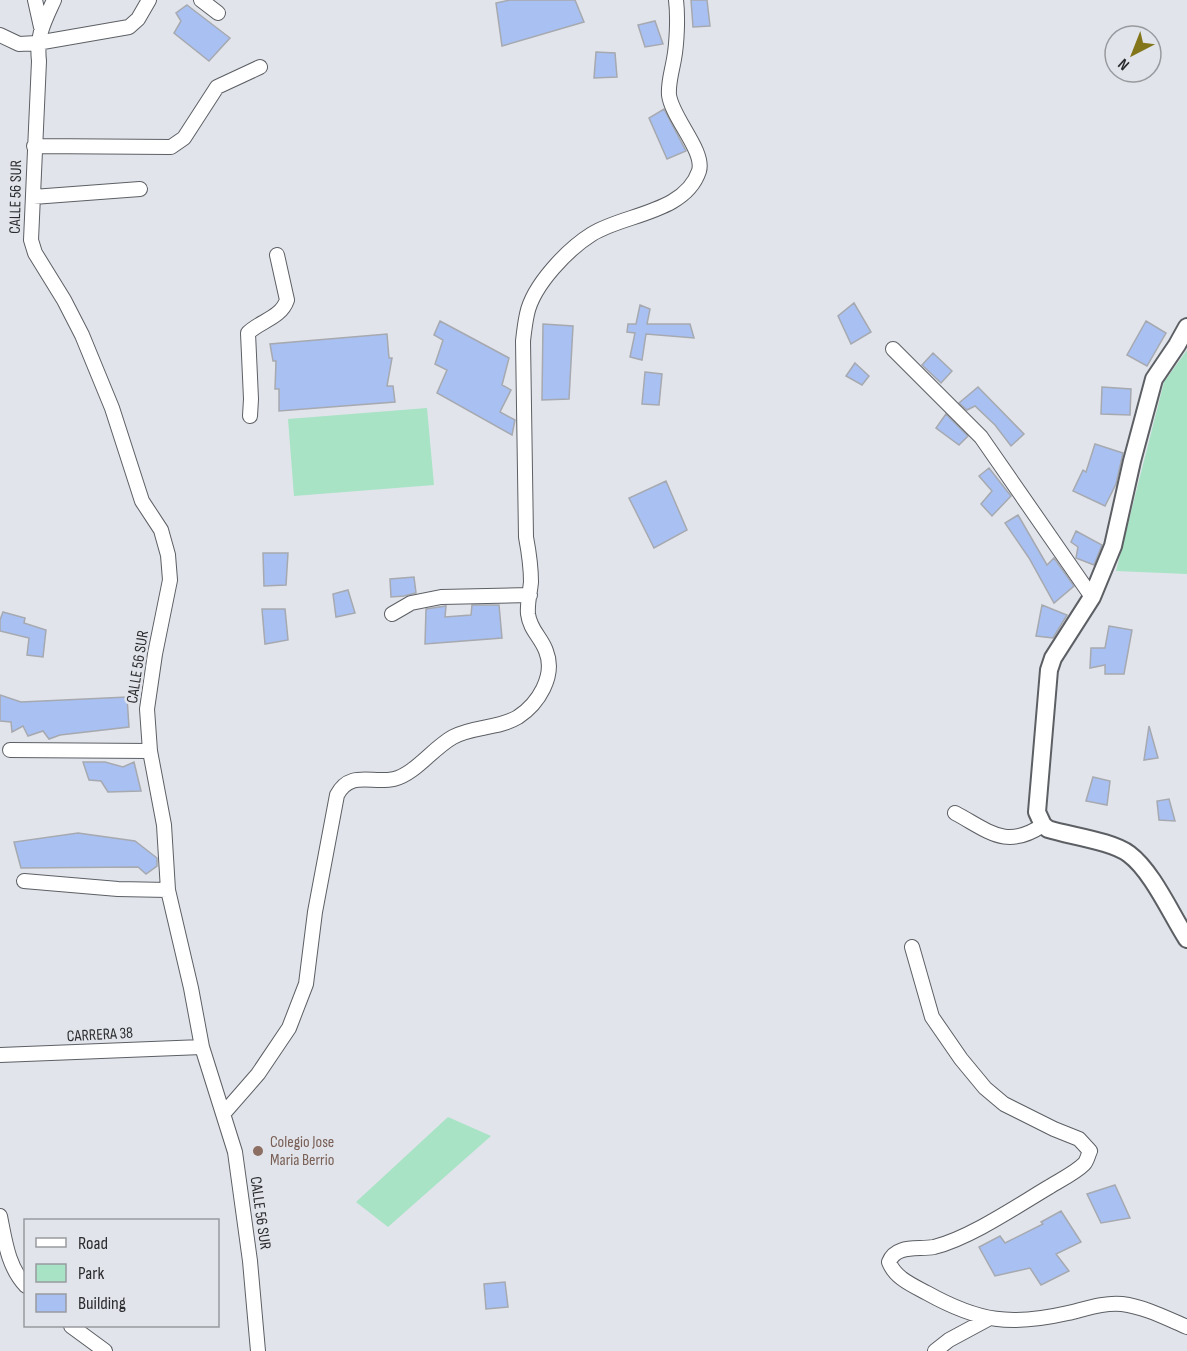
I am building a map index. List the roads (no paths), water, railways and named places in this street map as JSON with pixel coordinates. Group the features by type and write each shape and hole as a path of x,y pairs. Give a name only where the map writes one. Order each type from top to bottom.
{"street":[{"path":"35,0 41,27"},
{"path":"41,27 54,0"},
{"path":"0,35 19,44 37,44 129,27 138,19 149,0"},
{"path":"201,0 218,13"},
{"path":"224,1113 258,1074 289,1028 306,984 315,912 337,795 343,784 352,780 393,779 407,774 454,736 472,730 498,726 516,718 534,705 542,691 548,672 547,651 532,630 528,614 531,564 526,537 523,341 527,312 539,288 555,266 573,248 593,233 672,202 684,194 699,171 699,159 674,112 669,96 674,58 676,0"},
{"name":"CALLE 56 SUR","path":"41,27 37,44 39,61 31,240 35,253 82,335 112,408 142,501 161,530 168,555 170,579 147,709 150,751 164,825 168,890 202,1047 235,1152 250,1262 258,1351"},
{"path":"34,146 171,147 184,138 217,87 260,67"},
{"path":"33,197 140,189"},
{"path":"250,416 248,333 279,314 287,300 277,255"},
{"path":"1187,327 1154,379 1132,461 1113,546 1092,597 1053,658 1048,670 1037,812 1043,825 1048,829 1115,847 1129,854 1153,883 1187,939"},
{"path":"893,348 981,437 1092,597"},
{"path":"392,614 411,603 441,597 530,596"},
{"path":"10,750 150,751"},
{"path":"955,813 999,837 1012,838 1028,835 1043,825"},
{"path":"24,881 118,889 168,890"},
{"path":"912,947 932,1017 979,1081 1004,1104 1079,1139 1090,1151 1085,1163 1073,1172 1001,1216 933,1247 898,1250 889,1262 891,1268 901,1278 933,1296 988,1319 1026,1321 1102,1305 1121,1304 1144,1309 1187,1327"},
{"name":"CARRERA 38","path":"0,1055 202,1047"},
{"path":"0,1216 8,1255 24,1284"},
{"path":"935,1351 949,1340 988,1319"},
{"path":"72,1327 105,1351"}],"place":[{"name":"Colegio Jose Maria Berrio","path":"258,1151"}]}
